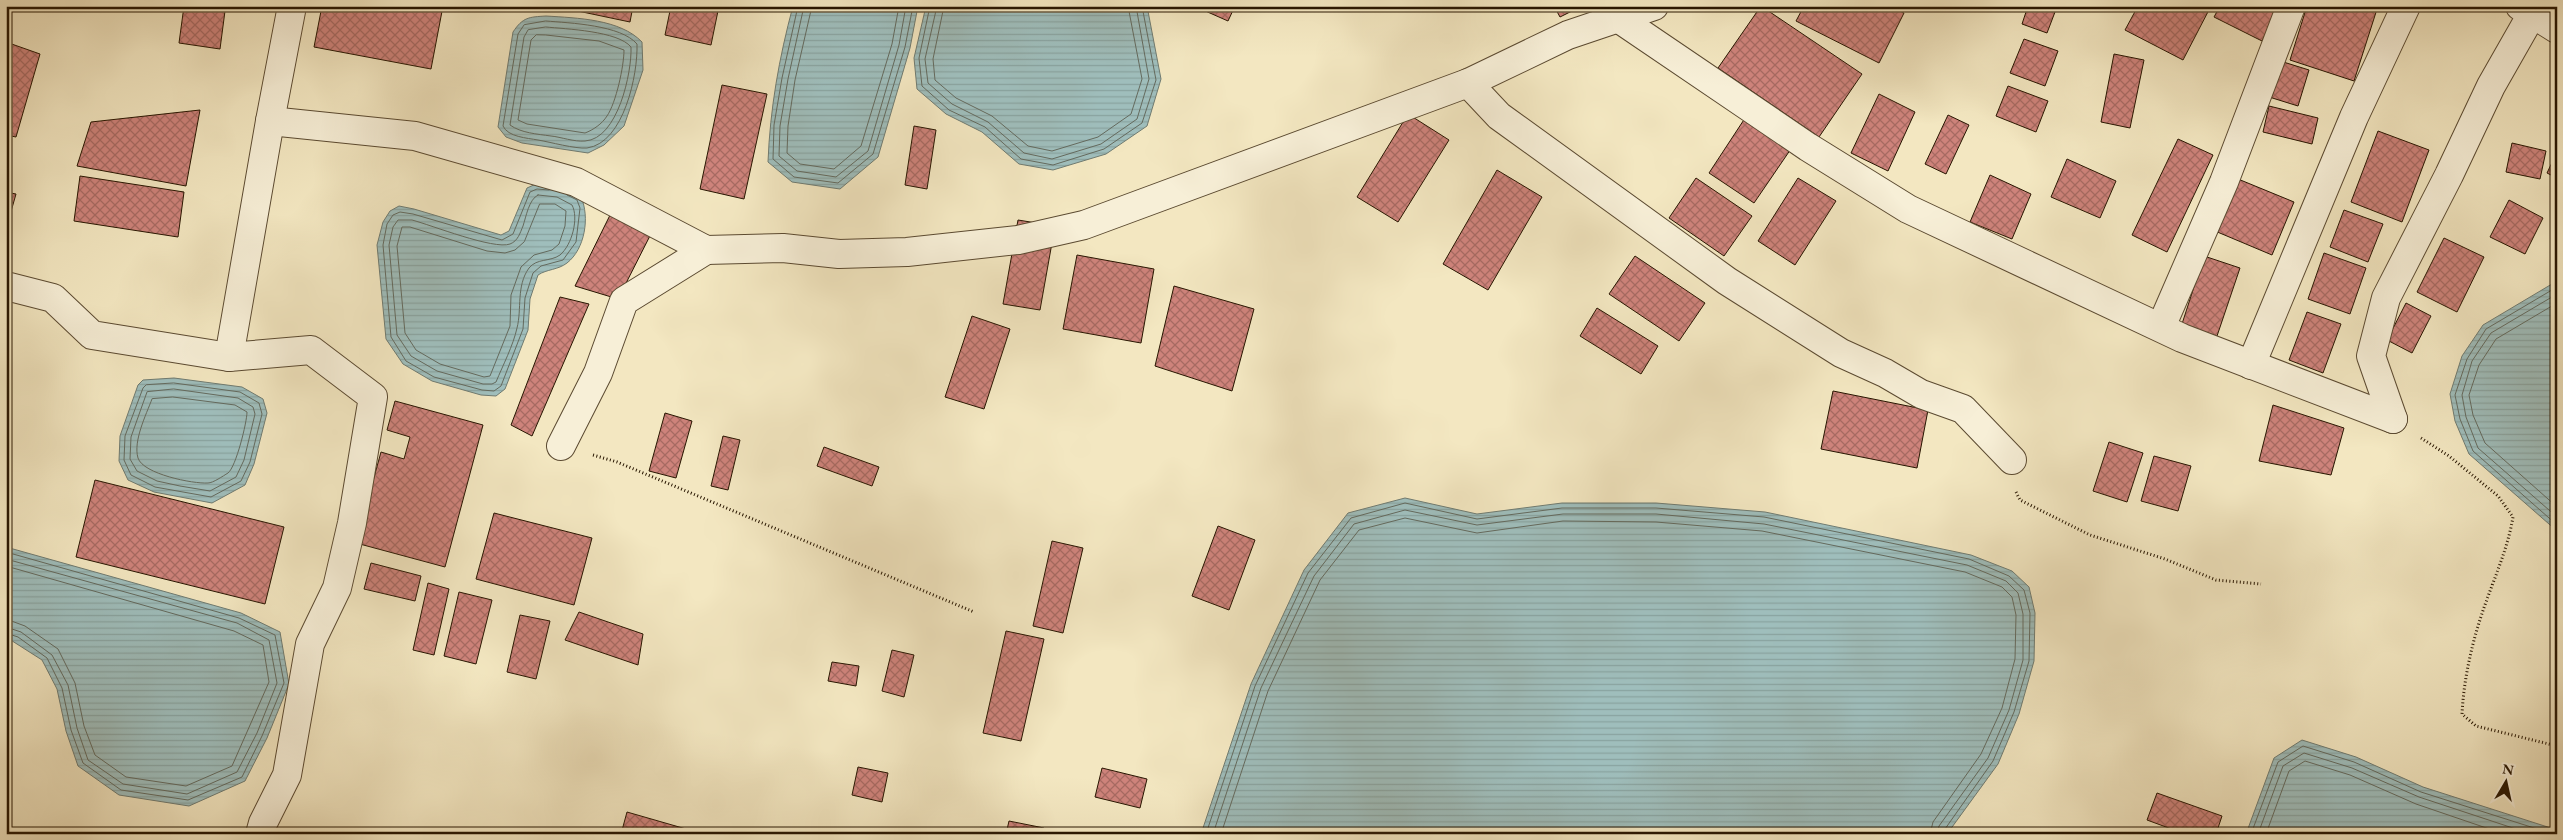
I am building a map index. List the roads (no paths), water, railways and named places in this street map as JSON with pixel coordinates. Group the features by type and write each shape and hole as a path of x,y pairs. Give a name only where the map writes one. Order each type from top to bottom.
{"street":[{"path":"229,357 292,6"},
{"path":"270,121 415,136 576,182 706,250 783,248 839,254 907,252 1018,240 1084,225 1468,83 1568,35 1654,6"},
{"path":"2161,327 2224,182 2291,6"},
{"path":"2251,365 2354,117 2406,6"},
{"path":"1618,18 1808,147 1908,209 2065,285 2182,338 2393,419 2371,356 2386,298 2450,175 2526,10 2557,29"},
{"path":"1468,83 1498,116 1727,281 1841,353 1885,373 1921,394 1963,409 2012,460"},
{"path":"561,446 598,373 624,302 706,250"},
{"path":"6,286 53,298 92,335 229,357 311,350 373,397 352,524 337,588 310,644 287,775 263,823 260,834"}],"water":[{"path":"793,6 918,6 910,48 878,157 840,189 792,182 768,162 776,84"},
{"path":"926,6 1147,6 1161,79 1147,126 1106,154 1053,170 1019,164 982,132 946,114 917,89 914,58"},
{"path":"546,16 584,19 610,24 633,34 642,42 643,70 624,126 604,145 588,153 522,143 506,137 498,127 513,32 520,23 527,19"},
{"path":"536,184 581,197 585,214 584,232 578,250 567,263 538,275 530,299 528,330 505,389 496,396 481,395 432,381 403,364 386,339 377,245 383,222 390,211 399,206 414,209 501,235 509,231 527,188"},
{"path":"2557,281 2557,531 2469,454 2455,421 2450,394 2462,356 2483,325"},
{"path":"174,378 242,387 263,399 267,413 254,464 245,485 212,503 154,492 128,480 119,461 120,436 138,385 143,380"},
{"path":"1405,498 1477,514 1562,503 1656,503 1765,512 1971,555 2012,571 2029,587 2035,613 2034,661 2019,714 1998,764 1947,834 1201,834 1251,684 1304,570 1348,513"},
{"path":"6,547 241,613 280,632 289,684 267,738 245,781 189,806 119,795 78,766 66,731 57,689 42,660 6,637"},
{"path":"2302,740 2356,757 2423,787 2557,830 2557,834 2246,834 2274,758"}]}
